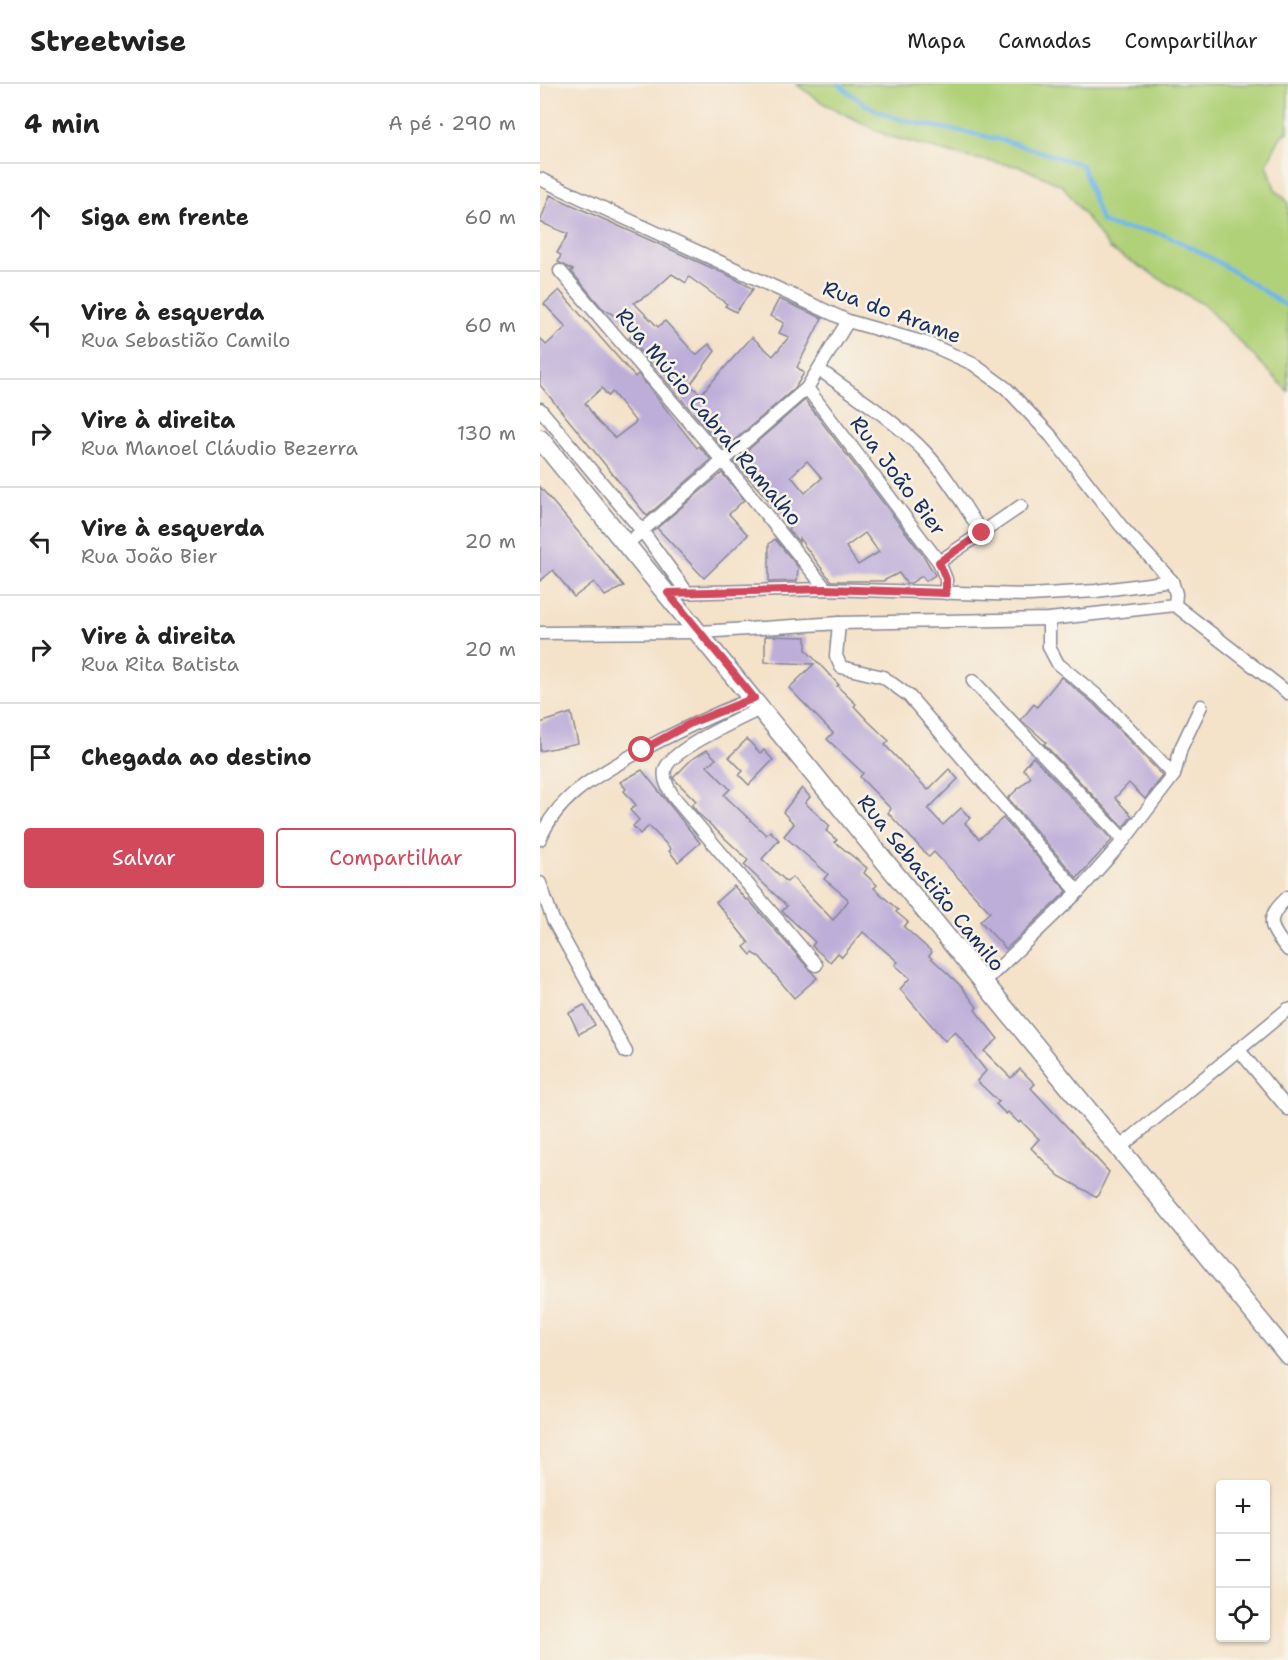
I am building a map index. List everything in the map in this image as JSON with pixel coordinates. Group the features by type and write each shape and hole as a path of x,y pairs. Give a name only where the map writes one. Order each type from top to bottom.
{"main road":[{"name":"Rua Sebastião Camilo","path":"540,439 758,703 982,984 1288,1355"}],"street":[{"name":"Rua do Arame","path":"540,179 848,321 929,344 959,356 1006,388 1029,411 1080,472 1120,526 1172,581"},
{"name":"Rua Múcio Cabral Ramalho","path":"560,271 722,460 826,589"},
{"path":"627,544 807,388 848,321"},
{"path":"820,370 896,426 926,454 982,533"},
{"name":"Rua João Bier","path":"807,388 939,562 946,579 946,593"},
{"path":"540,409 643,532 687,591"},
{"path":"939,562 1021,506"},
{"path":"668,593 826,589 946,593 972,591 1029,595 1096,591 1172,581 1176,594 1175,605"},
{"path":"540,633 700,632 839,623 1049,619 1175,605 1288,693"},
{"path":"1049,619 1049,647 1058,664 1100,698 1174,775"},
{"path":"839,623 836,656 841,667 884,677 909,696 1078,892"},
{"path":"973,681 1125,840"},
{"path":"540,839 559,807 594,776 691,723 758,703"},
{"path":"758,703 675,755 665,769 665,778 673,796 816,965"},
{"path":"982,984 1078,892 1125,840 1174,775 1181,748 1201,706"},
{"path":"540,883 553,920 626,1052"},
{"path":"1288,897 1273,913 1271,920 1276,936 1288,950"},
{"path":"1118,1149 1288,1009"},
{"path":"1238,1049 1288,1109"}],"green space":[{"path":"796,84 1288,84 1288,132 1281,136 1267,164 1275,189 1288,202 1288,391 1204,305 1110,249 1063,186 1021,167 966,157 888,136 823,103"}],"building":[{"path":"550,195 734,278 753,289 736,312 689,277 686,283 672,274 651,293 634,303 658,327 665,321 696,355 709,344 715,351 690,385 701,394 752,337 773,356 789,337 779,333 784,323 770,316 779,299 822,318 797,367 804,373 795,388 724,449 629,338 638,330 602,308 571,271 573,270 558,262 561,255 557,253 568,234 540,222"},
{"path":"559,290 635,377 638,374 697,448 699,446 711,460 647,516 540,385 540,338 546,345 566,327 544,304","holes":["602,388 608,396 612,392 636,422 615,438 598,422 585,403"]},
{"path":"805,400 923,555 935,575 926,581 922,576 911,583 906,583 899,573 883,581 831,581 799,538 799,542 788,529 791,525 734,462","holes":["807,461 822,478 805,493 791,476","865,533 879,552 858,565 846,547"]},
{"path":"722,473 744,500 729,514 748,535 704,578 657,528"},
{"path":"540,487 624,586 605,596 594,582 574,597 553,570 540,581"},
{"path":"775,539 798,567 797,581 769,582 769,544"},
{"path":"765,636 806,637 806,650 856,704 854,706 889,741 885,745 928,790 949,769 958,779 928,809 943,825 961,808 970,818 965,823 979,839 1003,818 1067,891 1006,949 980,921 990,912 934,852 929,857 888,813 891,809 860,777 863,773 827,739 833,733 789,688 814,664 765,662"},
{"path":"1061,677 1094,704 1163,776 1145,799 1129,783 1115,798 1132,816 1123,827 1044,744 1046,742 1021,720 1034,704 1037,707"},
{"path":"571,713 578,743 540,751 540,723"},
{"path":"747,739 760,753 764,750 773,760 749,785 739,775 743,771 729,757"},
{"path":"707,750 716,759 707,766 730,789 724,795 766,835 770,831 779,840 762,859 787,882 792,877 833,920 848,901 847,898 824,879 828,874 784,836 794,824 783,812 802,788 810,797 805,803 830,826 826,831 837,840 835,842 867,868 864,873 877,885 874,888 908,922 904,927 932,952 929,956 961,986 977,1007 975,1010 998,1039 984,1051 1011,1078 1020,1069 1035,1084 1031,1088 1109,1172 1097,1197 1059,1176 1031,1148 1039,1139 1021,1121 1019,1123 1008,1112 1006,1114 996,1104 999,1102 977,1081 986,1071 955,1031 945,1041 900,989 910,978 895,965 898,962 863,932 842,957 838,953 830,962 812,946 815,942 782,911 787,906 744,865 748,860 698,813 692,805 696,801 673,778 692,759"},
{"path":"1033,757 1112,840 1077,878 1008,798 1031,777 1023,769"},
{"path":"642,770 700,843 678,862 669,851 671,849 649,826 640,834 633,826 639,820 630,810 636,805 624,791 626,789 620,782"},
{"path":"734,886 817,978 794,998 760,957 753,953 751,955 744,947 749,943 716,902"},
{"path":"584,1005 595,1025 579,1034 569,1013"}],"waterway":[{"path":"839,84 857,99 892,117 1000,140 1082,165 1101,221 1126,229 1156,232 1180,242 1228,268 1288,307"}],"route":[{"path":"642,750 691,723 754,698 668,593 826,589 946,593 944,570 939,562 982,533"}]}
